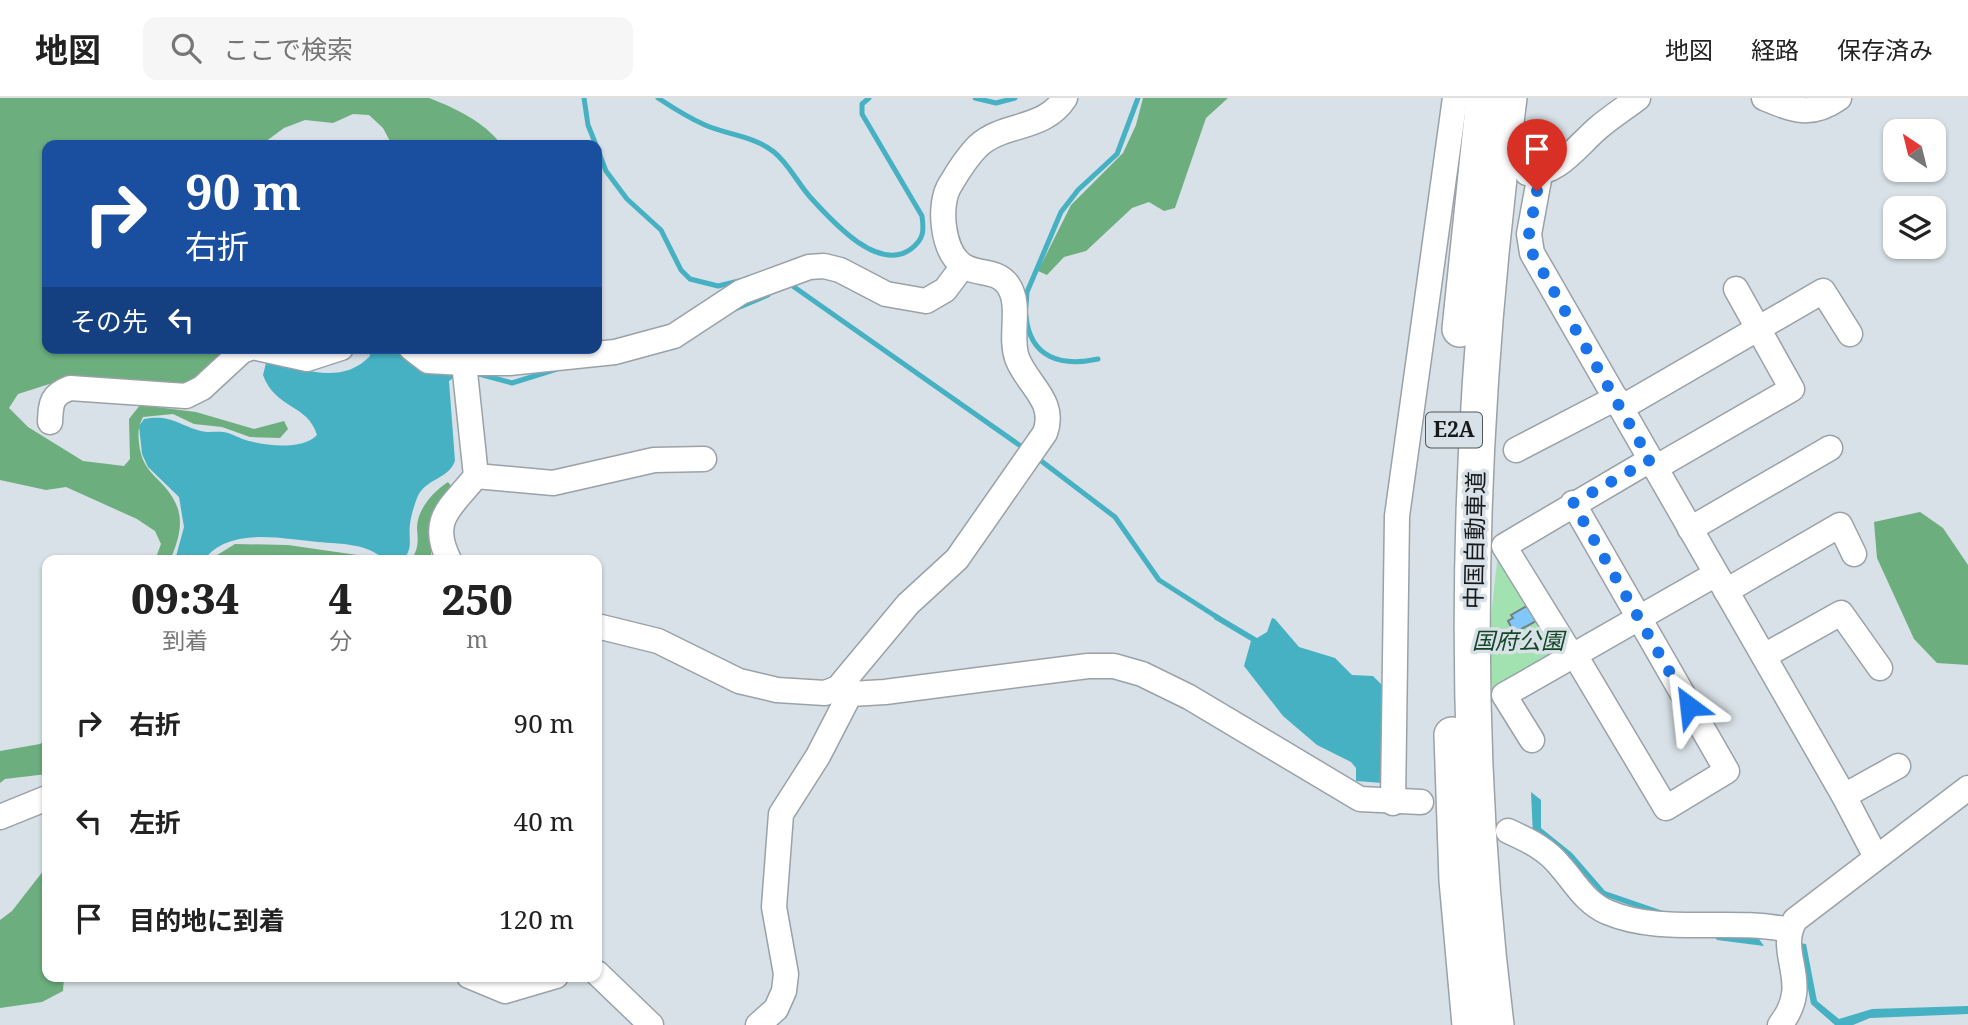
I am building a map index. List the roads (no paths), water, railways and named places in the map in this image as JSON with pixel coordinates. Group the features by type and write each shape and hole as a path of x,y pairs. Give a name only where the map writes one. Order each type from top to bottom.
{"highway":[{"name":"中国自動車道","path":"1470,1025 1457,880 1452,764 1451,512 1463,280 1484,98"},
{"name":"中国自動車道","path":"1496,1025 1483,882 1477,774 1474,514 1487,293 1509,98"}],"street":[{"path":"758,1025 776,1009 784,991 786,974 774,907 781,814 818,756 844,691 882,631 957,559 1038,444 1050,421 1042,397 1018,361 1013,337 1015,298 1010,288 994,274 963,266 954,256 943,213 943,201 949,185 979,145 1043,119 1057,110 1065,98"},
{"path":"1393,803 1397,516 1452,162 1454,98"},
{"path":"1638,98 1600,126 1560,164 1533,174 1529,234 1532,253 1844,796 1876,857"},
{"path":"1764,98 1795,111 1825,108 1839,98"},
{"path":"602,353 658,342 688,328 741,292 809,267 824,266 886,294 926,301 945,289 963,266"},
{"path":"1573,503 1727,771 1666,808 1579,662 1572,656 1504,545 1573,503 1793,388 1737,289"},
{"path":"1516,450 1618,403 1759,328 1822,291 1850,334"},
{"path":"50,422 52,400 57,393 70,388 186,396 202,388 239,354"},
{"path":"284,354 307,359 322,354"},
{"path":"419,354 428,361 464,363 524,362 597,354"},
{"path":"448,555 440,529 443,516 476,476 464,363"},
{"path":"1690,529 1830,448"},
{"path":"476,476 553,484 654,460 704,459"},
{"path":"1532,740 1504,695 1639,618 1721,583 1840,525 1854,554"},
{"path":"1764,656 1841,613 1880,668"},
{"path":"602,627 657,641 738,681 777,690 844,691 1088,666 1114,666 1142,674 1189,697 1360,799 1393,803 1421,802"},
{"path":"1844,796 1898,766"},
{"path":"1780,1025 1790,1012 1796,994 1789,930 1805,911 1968,788"},
{"path":"0,817 42,800"},
{"path":"1508,831 1539,846 1560,865 1590,903 1606,911 1651,923 1789,930"},
{"path":"602,979 651,1025"},
{"path":"483,982 505,991 536,982"}],"water":[{"path":"403,354 416,365 456,376 449,381 455,461 447,472 425,486 417,498 410,521 410,547 406,555 379,555 353,545 257,537 227,542 209,555 176,555 184,527 179,497 148,467 142,454 139,426 144,419 168,419 201,431 226,433 266,444 285,446 303,443 317,435 313,425 268,386 263,375 266,363 334,373 346,371 370,356"},
{"path":"1215,613 1257,638 1267,632 1272,618 1275,619 1299,647 1335,658 1352,675 1373,676 1382,685 1382,783 1356,781 1356,768 1351,762 1317,745 1283,716 1244,666 1251,641 1214,619"},
{"path":"1531,792 1541,800 1541,828 1572,853 1605,891 1666,912 1708,915 1720,935 1759,939 1764,946 1717,940 1702,920 1667,918 1603,896 1564,852 1545,837 1536,839 1533,836"},
{"path":"1799,943 1806,944 1817,1001 1839,1019 1872,1009 1968,1006 1968,1014 1870,1018 1853,1025 1835,1025 1811,1004"}],"waterway":[{"path":"584,98 588,125 594,140"},
{"path":"658,98 705,125 749,139 774,152 811,198 843,231 870,249 898,255 911,249 921,238 922,216 862,114 862,104 869,98"},
{"path":"975,98 996,103 1015,98"},
{"path":"1026,306 1027,292 1061,212 1078,190 1117,154 1138,98"},
{"path":"602,161 606,171 627,199 661,230 681,270 690,279 718,286 739,281"},
{"path":"787,282 1025,449"},
{"path":"735,309 768,295"},
{"path":"1026,316 1034,342 1050,356 1072,362 1098,359"},
{"path":"479,374 512,383 557,369"},
{"path":"1036,457 1115,517 1159,580 1220,619"}],"park label":[{"name":"国府公園","path":"1518,641"}]}
